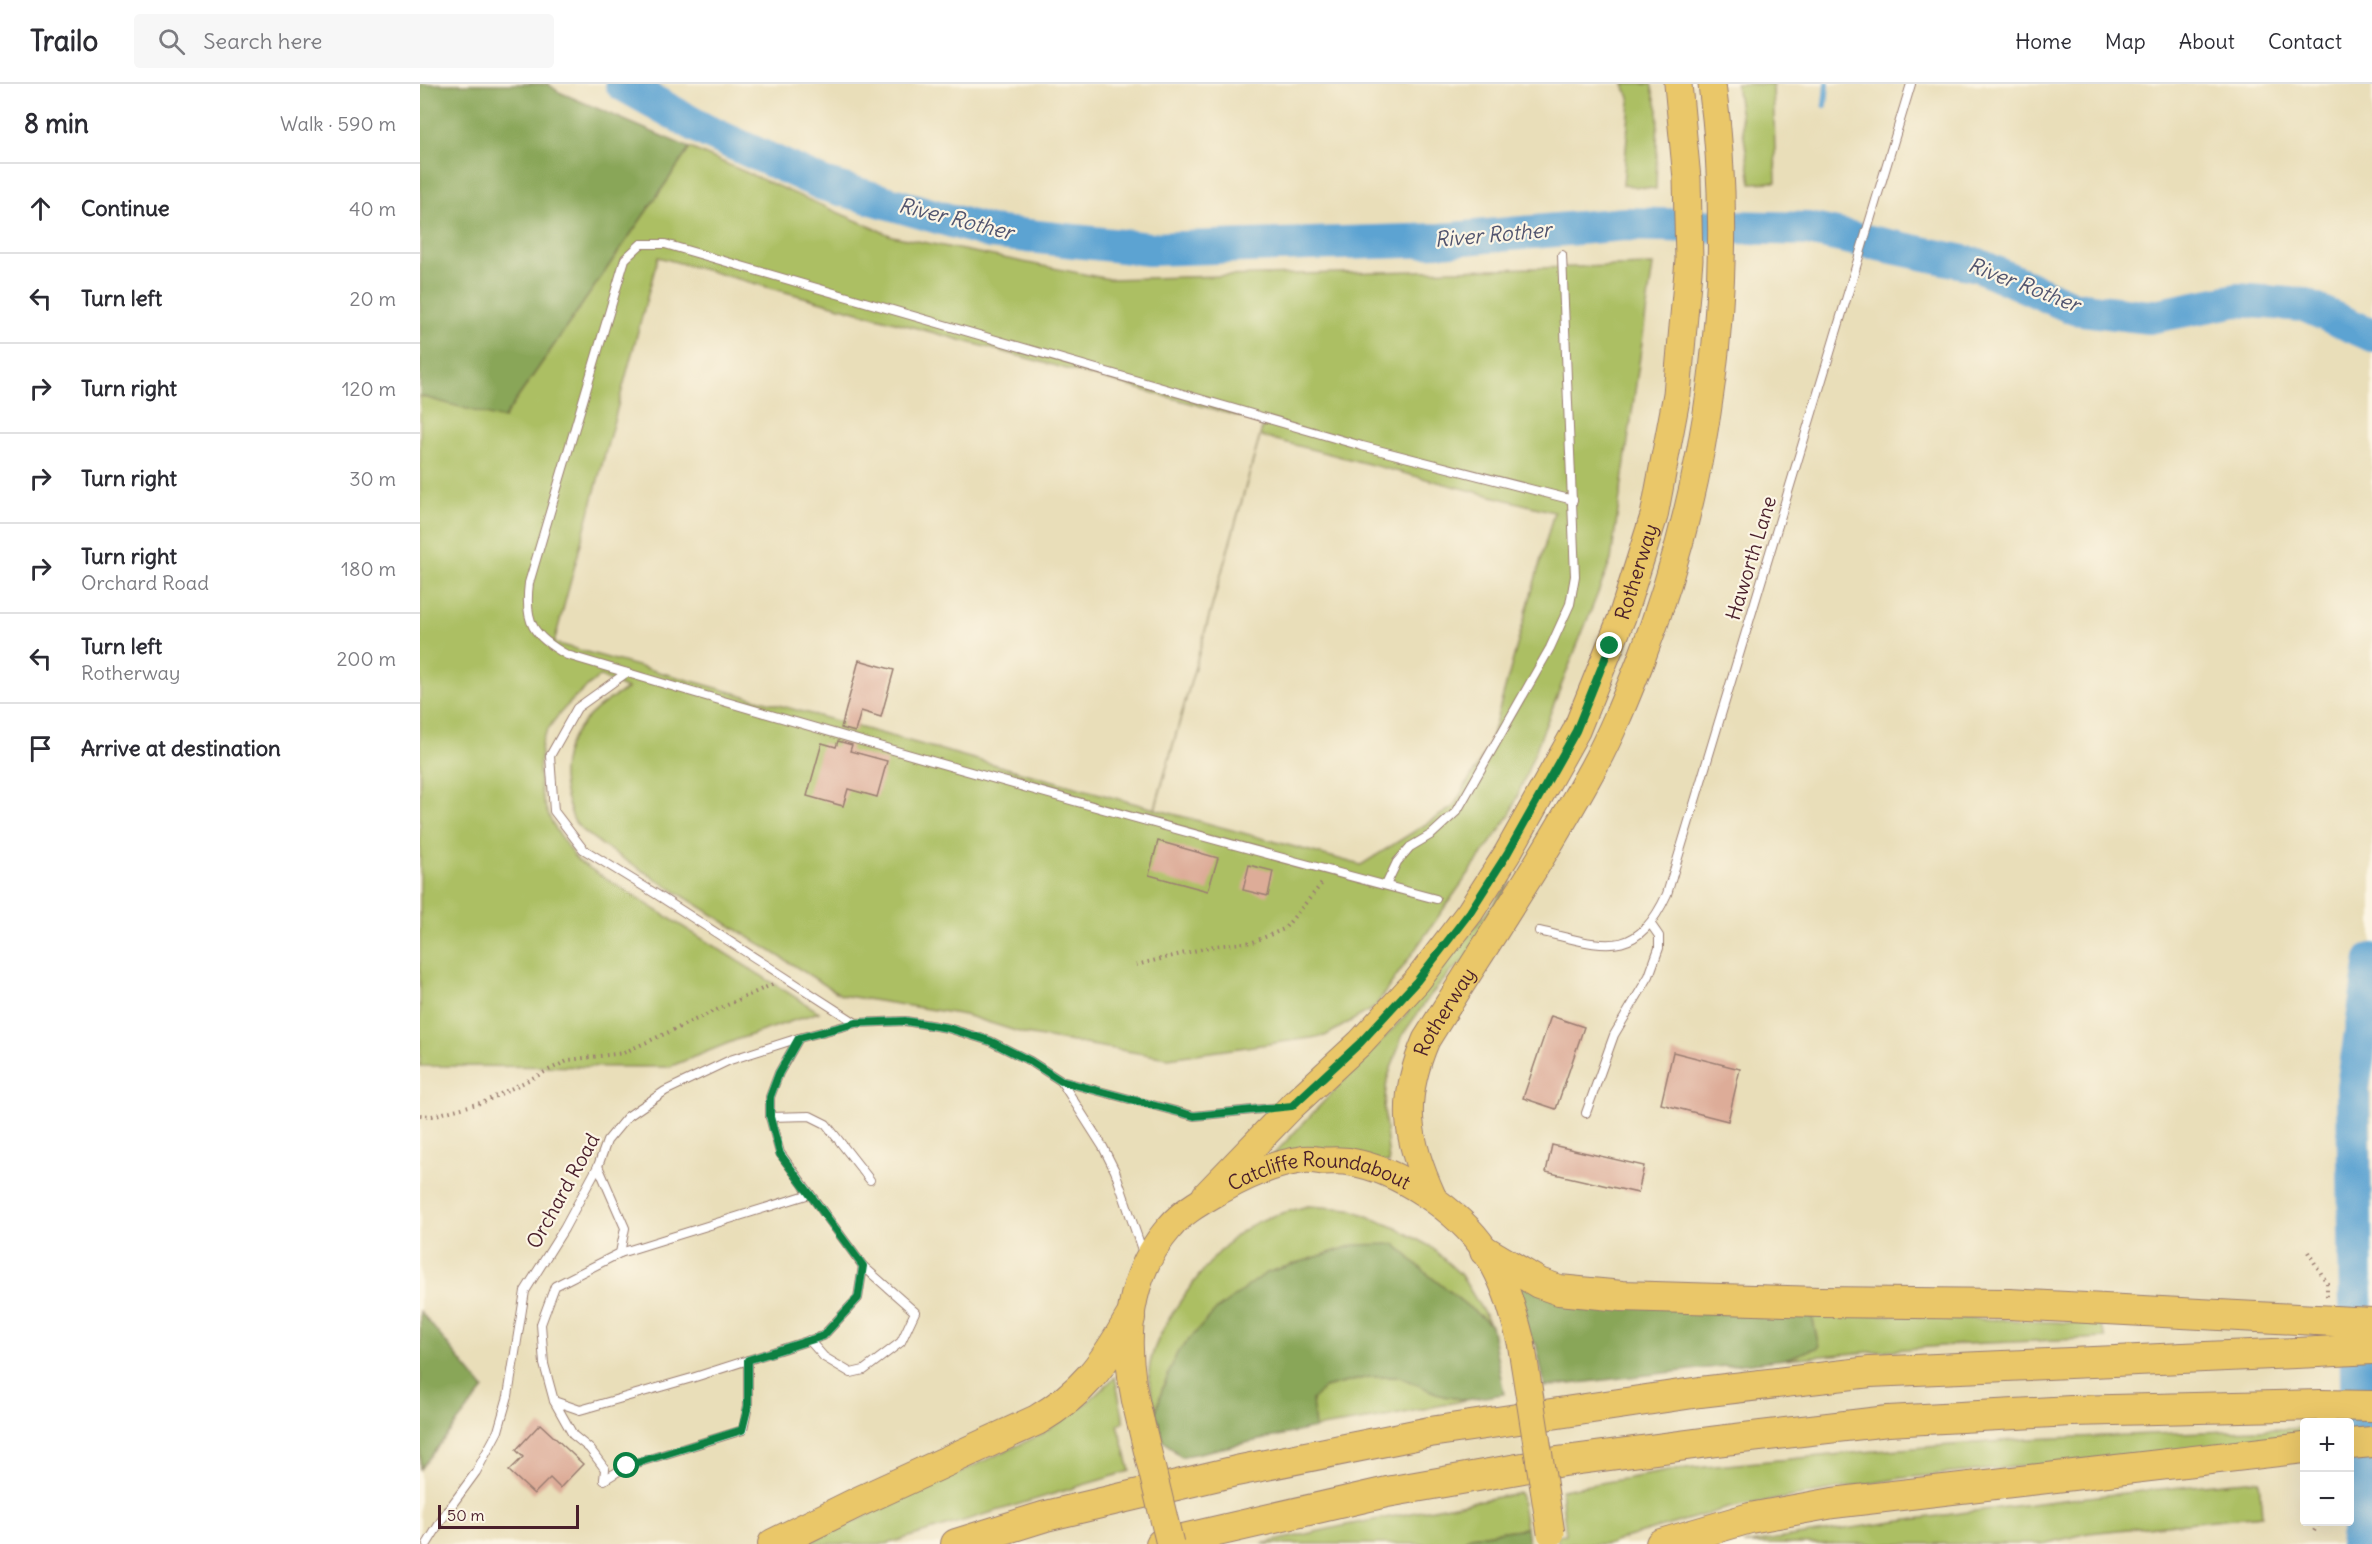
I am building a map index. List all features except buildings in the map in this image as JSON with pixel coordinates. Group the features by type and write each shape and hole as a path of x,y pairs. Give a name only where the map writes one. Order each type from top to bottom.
{"highway":[{"path":"1485,1251 1539,1283 1559,1290 1622,1296 1820,1302 2009,1304 2372,1323"},
{"path":"773,1544 1056,1409 1072,1396 1108,1357 1130,1318"},
{"path":"956,1544 1046,1516 1236,1471 1430,1432 1700,1392 1870,1372 2372,1349"},
{"path":"1161,1544 1387,1492 1557,1462 1888,1421 2071,1411 2372,1406"},
{"path":"2354,1444 2372,1442"},
{"path":"1661,1544 1750,1518 1833,1503 2300,1449"}],"main road":[{"name":"Rotherway","path":"1197,1205 1292,1106 1368,1035 1417,981 1470,912 1507,854 1576,731 1622,617 1654,516 1677,394 1689,260 1687,179 1678,84"},
{"name":"Rotherway","path":"1433,1198 1418,1166 1409,1120 1408,1095 1417,1060 1426,1040 1594,767 1622,708 1656,622 1682,534 1705,426 1722,263 1720,177 1712,84"},
{"name":"Catcliffe Roundabout","path":"1170,1544 1132,1390 1128,1344 1135,1292 1146,1262 1170,1226 1197,1205 1260,1169 1303,1159 1350,1161 1407,1183 1433,1198 1473,1236 1485,1251 1509,1297 1521,1342 1551,1538"}],"lane":[{"name":"Haworth Lane","path":"1539,932 1591,943 1620,945 1636,937 1650,923 1659,912 1667,894 1911,84"},
{"path":"1436,899 825,731 567,655 545,643 533,629 527,604 529,583 625,259 642,244 665,244 1362,446 1573,500"},
{"path":"1386,885 1397,862 1410,847 1432,834 1457,811 1550,648 1570,604 1575,576 1573,500 1567,424 1562,255"},
{"path":"626,672 578,708 550,756 554,811 583,849 856,1023"},
{"path":"1586,1113 1614,1035 1649,976 1659,948 1659,936 1650,923"},
{"name":"Orchard Road","path":"427,1544 446,1513 476,1473 498,1431 508,1396 525,1291 564,1229 598,1166 607,1141 627,1118 665,1090 730,1060 799,1038 856,1023 905,1021 948,1028 990,1041 1030,1061 1061,1081 1194,1116 1292,1106"},
{"path":"799,1038 779,1073 770,1097 770,1117 780,1154 863,1266 915,1312 901,1342 864,1370 851,1373 824,1357 809,1340"},
{"name":"Orchard Road","path":"1061,1081 1104,1147 1115,1171 1146,1262"},
{"path":"770,1117 810,1116 826,1124 870,1180"},
{"path":"598,1166 625,1228 620,1253"},
{"path":"748,1360 748,1406 742,1430 627,1466 603,1480 605,1469 590,1449 573,1435 555,1401 544,1364 541,1324 555,1286 620,1253 810,1194"},
{"path":"555,1401 580,1410 823,1336 858,1298 863,1266"}],"path":[{"path":"1136,965 1214,946 1253,942 1284,929 1332,871"},
{"path":"420,1116 432,1116 484,1102 569,1060 623,1053 786,978"},
{"path":"2314,1531 2316,1526"}],"green space":[{"path":"420,84 548,84 559,92 690,148 503,419 420,396"},
{"path":"1624,84 1651,84 1658,110 1656,189 1623,185 1630,101"},
{"path":"1736,84 1773,84 1776,182 1751,183"},
{"path":"690,148 892,236 1109,279 1653,265 1611,560 1510,815 1374,1008 1325,1036 1168,1058 1025,1034 965,1015 841,995 603,846 581,829 574,820 563,781 568,748 575,734 597,709 627,689 600,676 561,711 542,742 540,789 548,814 561,838 578,861 819,1012 736,1040 669,1067 420,1066 420,396 504,418","holes":["658,257 1263,423 1260,436 1554,512 1489,746 1453,807 1361,865 554,643"]},
{"path":"1511,881 1468,958 1449,974 1430,996 1403,1034 1387,1080 1384,1107 1389,1163 1273,1155 1404,1017"},
{"path":"1308,1206 1350,1209 1396,1228 1430,1246 1461,1275 1491,1325 1426,1273 1395,1244 1162,1390 1156,1412 1149,1376 1152,1355 1182,1298 1210,1262 1244,1230 1270,1217"},
{"path":"1395,1244 1426,1273 1491,1325 1504,1394 1466,1400 1443,1396 1400,1377 1368,1377 1324,1388 1312,1400 1315,1428 1181,1457 1163,1440 1156,1412 1162,1390 1177,1353 1215,1311 1266,1273 1354,1245"},
{"path":"1512,1280 1811,1312 1819,1347 1785,1359 1545,1387 1536,1343 1527,1343"},
{"path":"420,1311 484,1389 420,1469"},
{"path":"1811,1312 2100,1324 2106,1338 1965,1344 1785,1359 1819,1347"},
{"path":"1115,1377 1124,1422 1118,1424 1130,1471 886,1544 805,1544 1040,1435 1083,1406"},
{"path":"1368,1377 1400,1377 1443,1396 1466,1400 1385,1417 1315,1428 1311,1400 1324,1388"},
{"path":"2300,1428 2300,1439 1902,1478 1728,1508 1610,1544 1558,1544 1557,1535 1566,1534 1561,1490 1674,1470 2028,1439"},
{"path":"2259,1480 2262,1515 2089,1533 2043,1544 1744,1544 2001,1508 2130,1492"},
{"path":"1520,1493 1526,1528 1471,1536 1460,1544 1261,1544 1347,1525"},
{"path":"1526,1528 1528,1544 1460,1544 1471,1536"}],"waterway":[{"name":"River Rother","path":"622,84 706,131 823,184 990,232 1149,249 1441,240 1625,224 1808,229 1978,265 2074,308 2149,317 2237,300 2304,305 2372,335"},
{"path":"1825,105 1827,84"},
{"name":"River Rother","path":"2356,1544 2359,1528 2353,1087 2372,960"}],"route":[{"path":"627,1466 742,1430 748,1406 748,1360 823,1336 858,1298 863,1266 780,1154 770,1117 770,1097 779,1073 799,1038 856,1023 905,1021 948,1028 990,1041 1030,1061 1061,1081 1194,1116 1292,1106 1360,1043 1417,981 1470,912 1507,854 1576,731 1610,646"}]}
